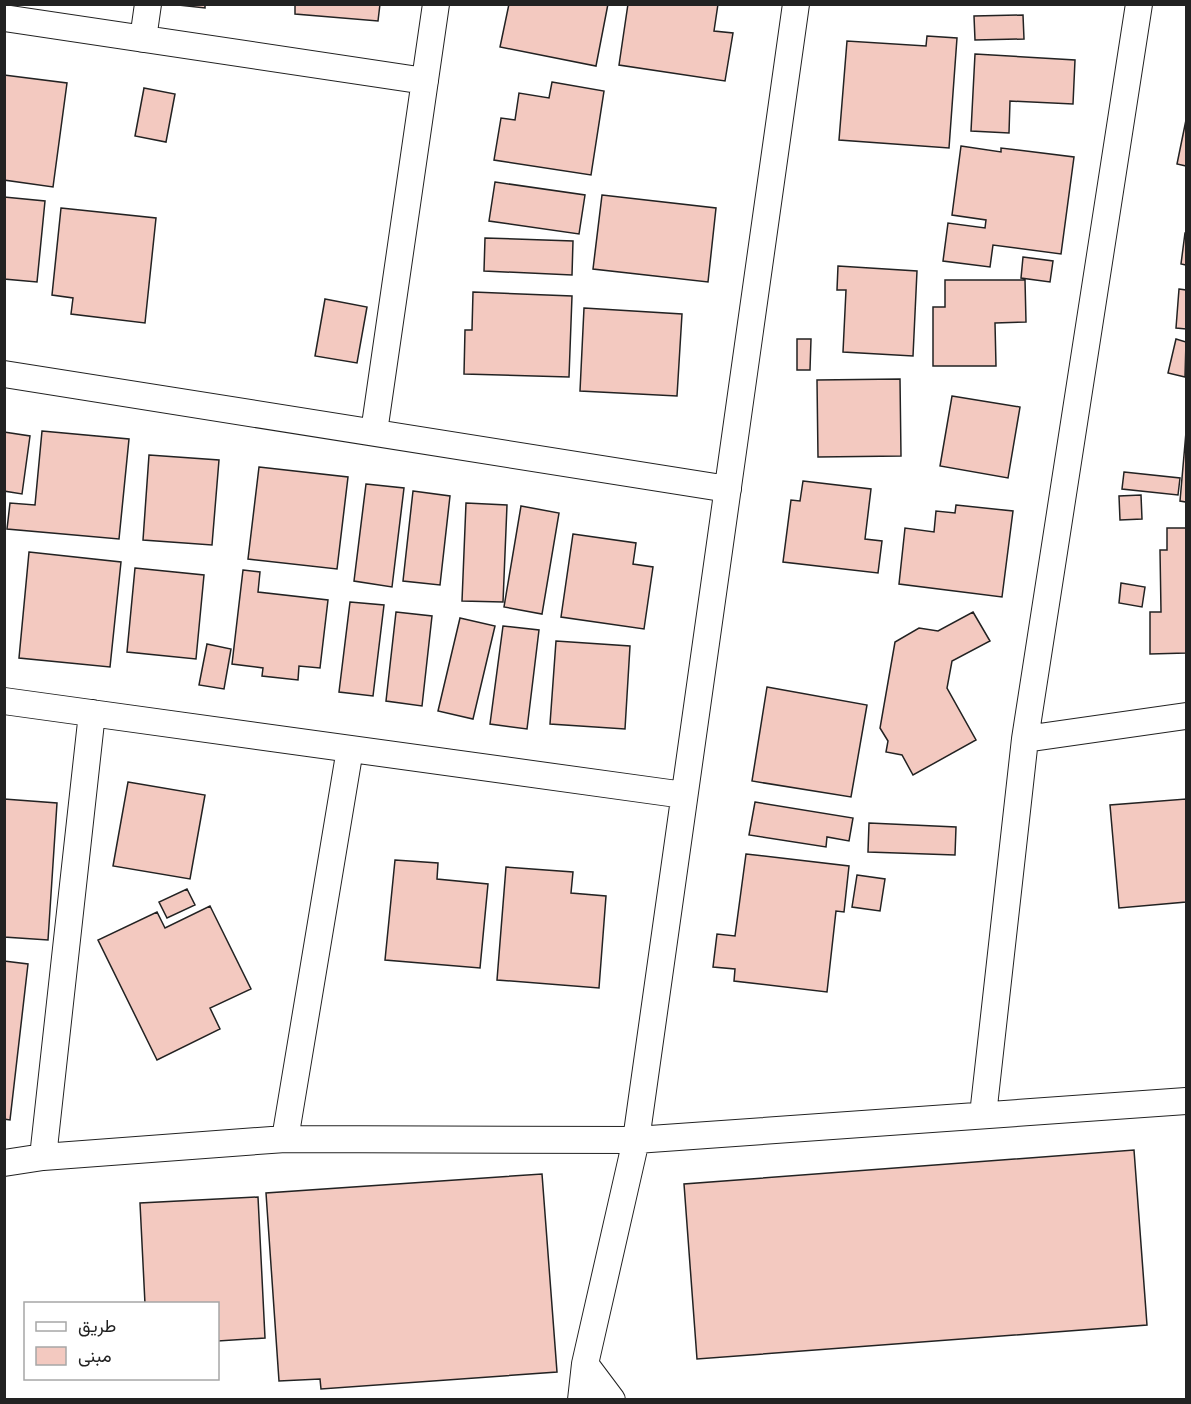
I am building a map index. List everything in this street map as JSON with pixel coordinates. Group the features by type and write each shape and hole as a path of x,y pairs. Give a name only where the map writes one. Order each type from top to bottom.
{"street":[{"path":"143,39 148,4"},
{"path":"374,432 436,4"},
{"path":"582,1400 585,1364 636,1140 796,4"},
{"path":"983,1115 1025,739 1139,4"},
{"path":"4,18 425,81"},
{"path":"4,374 728,489"},
{"path":"4,701 684,795"},
{"path":"43,1157 92,713"},
{"path":"1025,739 1186,716"},
{"path":"285,1139 350,749"},
{"path":"4,1163 43,1157 285,1139 636,1140 1186,1101"},
{"path":"585,1364 612,1400"}],"building":[{"path":"169,4 205,4 205,8"},
{"path":"295,4 380,4 378,21 295,14"},
{"path":"509,4 608,4 596,66 500,47"},
{"path":"628,4 718,4 714,31 733,33 725,81 619,65"},
{"path":"1023,15 1024,39 975,40 974,16"},
{"path":"927,36 957,38 949,148 839,140 847,41 926,46"},
{"path":"975,54 1075,60 1073,104 1010,101 1009,133 971,131"},
{"path":"4,75 67,83 53,187 4,180"},
{"path":"552,82 604,91 591,175 494,160 501,118 515,120 519,93 549,98"},
{"path":"144,88 175,94 166,142 135,136"},
{"path":"1186,120 1186,166 1177,164"},
{"path":"961,146 1001,152 1001,148 1074,157 1061,254 993,245 990,267 943,261 948,223 985,228 986,220 952,215"},
{"path":"495,182 585,195 579,234 489,221"},
{"path":"602,195 716,208 708,282 593,269"},
{"path":"4,197 45,201 37,282 4,279"},
{"path":"61,208 156,218 145,323 71,314 73,298 52,295"},
{"path":"1186,233 1186,265 1181,264"},
{"path":"485,238 573,241 572,275 484,271"},
{"path":"1023,257 1053,261 1050,282 1021,278"},
{"path":"838,266 917,271 913,356 843,352 846,290 837,290"},
{"path":"945,280 1025,280 1026,322 995,323 996,366 933,366 933,307 945,307"},
{"path":"1179,289 1186,290 1186,329 1176,328"},
{"path":"473,292 572,296 569,377 464,374 465,330 472,330"},
{"path":"325,299 367,307 357,363 315,356"},
{"path":"584,308 682,314 677,396 580,391"},
{"path":"797,339 811,339 810,370 797,370"},
{"path":"1176,339 1186,342 1185,377 1168,373"},
{"path":"900,379 901,456 818,457 817,380"},
{"path":"952,396 1020,407 1008,478 940,466"},
{"path":"42,431 129,439 119,539 7,529 10,503 35,505"},
{"path":"4,432 30,436 22,494 4,491"},
{"path":"1186,432 1186,502 1180,501"},
{"path":"149,455 219,460 212,545 143,540"},
{"path":"259,467 348,477 337,569 248,559"},
{"path":"1124,472 1180,478 1178,495 1122,489"},
{"path":"803,481 871,489 865,539 882,541 878,573 783,562 791,500 800,501"},
{"path":"366,484 404,488 392,587 354,581"},
{"path":"413,491 450,496 440,585 403,581"},
{"path":"1141,495 1142,519 1120,520 1119,496"},
{"path":"466,503 507,505 503,602 462,601"},
{"path":"956,505 1013,511 1002,597 899,584 905,528 934,532 936,511 955,513"},
{"path":"521,506 559,513 542,614 504,607"},
{"path":"1167,528 1186,528 1186,653 1150,654 1150,612 1161,612 1160,550 1167,550"},
{"path":"573,534 636,543 633,564 653,567 644,629 561,617"},
{"path":"29,552 121,562 110,667 19,658"},
{"path":"135,568 204,575 196,659 127,652"},
{"path":"243,570 260,572 258,592 328,600 320,668 299,666 298,680 262,676 263,668 232,664"},
{"path":"1121,583 1145,587 1142,607 1119,603"},
{"path":"350,602 384,605 373,696 339,692"},
{"path":"396,612 432,616 422,706 386,701"},
{"path":"973,612 990,641 952,661 947,688 976,740 913,775 902,755 886,752 888,741 880,728 895,642 919,628 938,631"},
{"path":"460,618 495,626 473,719 438,711"},
{"path":"503,626 539,630 527,729 490,724"},
{"path":"556,641 630,646 625,729 550,724"},
{"path":"207,644 231,649 224,689 199,685"},
{"path":"767,687 867,705 851,797 752,781"},
{"path":"128,782 205,795 190,879 113,866"},
{"path":"4,799 57,803 48,940 4,937"},
{"path":"1186,799 1186,902 1119,908 1110,805"},
{"path":"755,802 853,818 849,841 827,837 826,847 749,835"},
{"path":"869,823 956,827 955,855 868,852"},
{"path":"746,854 849,866 844,912 836,911 827,992 734,981 735,969 713,967 717,934 735,936"},
{"path":"395,860 438,863 437,879 488,884 480,968 385,960"},
{"path":"506,867 573,872 571,893 606,896 599,988 497,980"},
{"path":"857,875 885,879 880,911 852,907"},
{"path":"187,889 195,905 167,918 159,902"},
{"path":"210,906 251,989 210,1008 220,1029 157,1060 98,940 157,912 165,928"},
{"path":"4,961 28,964 10,1120 4,1119"},
{"path":"1134,1150 1147,1325 697,1359 684,1184"},
{"path":"542,1174 557,1372 321,1389 320,1379 279,1381 266,1193"},
{"path":"258,1197 265,1338 219,1341 219,1302 145,1302 140,1203"}]}
